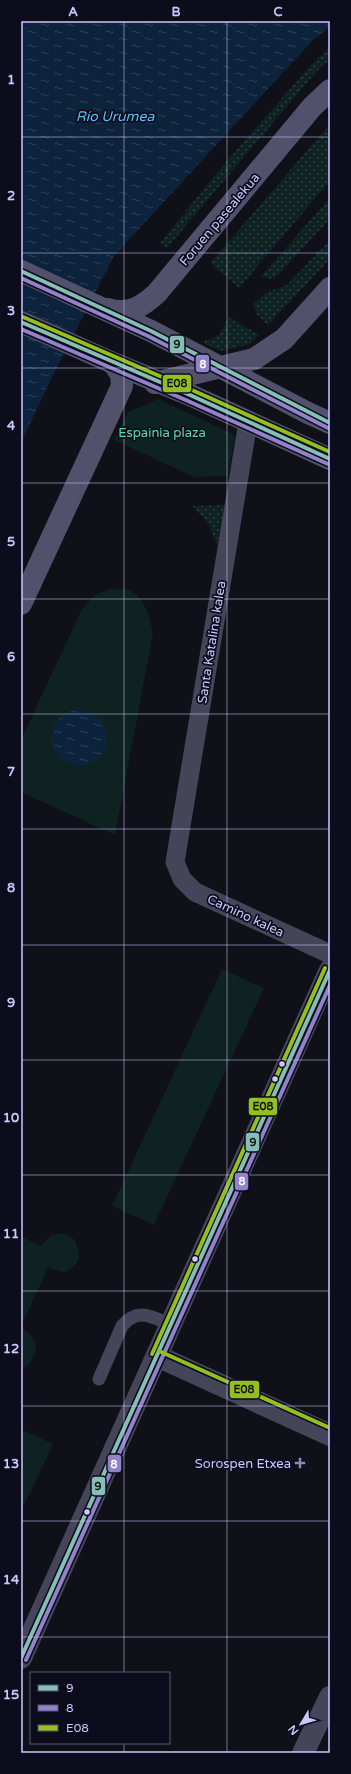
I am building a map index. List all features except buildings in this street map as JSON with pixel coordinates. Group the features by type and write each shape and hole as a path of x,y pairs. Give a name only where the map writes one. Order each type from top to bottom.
{"main road":[{"name":"Foruen pasealekua","path":"90,303 116,311 127,311 137,309 153,297 312,107 330,90"},
{"path":"21,271 151,331 285,401 330,422"},
{"path":"112,408 128,393 146,385 254,359 284,339 330,288"},
{"path":"21,322 68,344 190,395 330,460"},
{"path":"21,604 122,386 121,374 113,363"}],"street":[{"name":"Santa Katalina kalea","path":"175,862 258,426"},
{"name":"Camino kalea","path":"175,862 182,879 196,892 330,954"},
{"path":"21,1658 330,970"},
{"path":"157,1356 330,1435"},
{"path":"303,1753 330,1697"}],"lane":[{"path":"99,1378 122,1326 128,1320 142,1314 171,1325"}],"green space":[{"path":"330,47 330,59 316,72 167,248 160,243 220,169 311,65"},
{"path":"330,124 330,181 239,288 210,263"},
{"path":"330,198 330,219 278,275 271,279 261,276"},
{"path":"330,240 330,259 268,325 257,315 253,304 265,293 287,285"},
{"path":"229,317 259,335 250,344 220,351 200,341 216,337"},
{"name":"Espainia plaza","path":"158,399 235,435 228,476 194,477 114,440 128,412"},
{"path":"225,505 217,546 208,523 192,506"},
{"path":"110,589 126,589 138,596 145,607 153,633 115,835 21,792 21,740 82,609 95,595"},
{"path":"222,969 264,988 154,1225 112,1206"},
{"path":"21,1219 23,1222 22,1237 41,1246 51,1235 64,1233 75,1240 79,1255 77,1263 64,1272 48,1268 21,1326"},
{"path":"21,1327 27,1331 34,1340 36,1349 27,1366 21,1367"},
{"path":"21,1429 53,1444 25,1504 21,1503"}],"water":[{"name":"Río Urumea","path":"21,21 330,21 330,27 313,40 114,256 53,375 21,443"},
{"path":"73,710 85,710 95,714 103,722 107,732 107,744 103,754 95,762 85,766 73,766 63,762 55,754 51,744 51,732 55,722 63,714"}],"transit line":[{"name":"9","path":"21,271 151,331 330,423"},
{"name":"8","path":"21,278 148,336 328,428"},
{"name":"E08","path":"23,317 192,390 330,452"},
{"name":"9","path":"21,322 190,395 330,459"},
{"name":"8","path":"21,329 188,401 328,464"},
{"name":"E08","path":"152,1354 325,968"},
{"name":"9","path":"21,1658 330,970"},
{"name":"8","path":"26,1660 330,985"},
{"name":"E08","path":"159,1351 330,1428"}],"place":[{"name":"Sorospen Etxea","path":"300,1463"}]}
